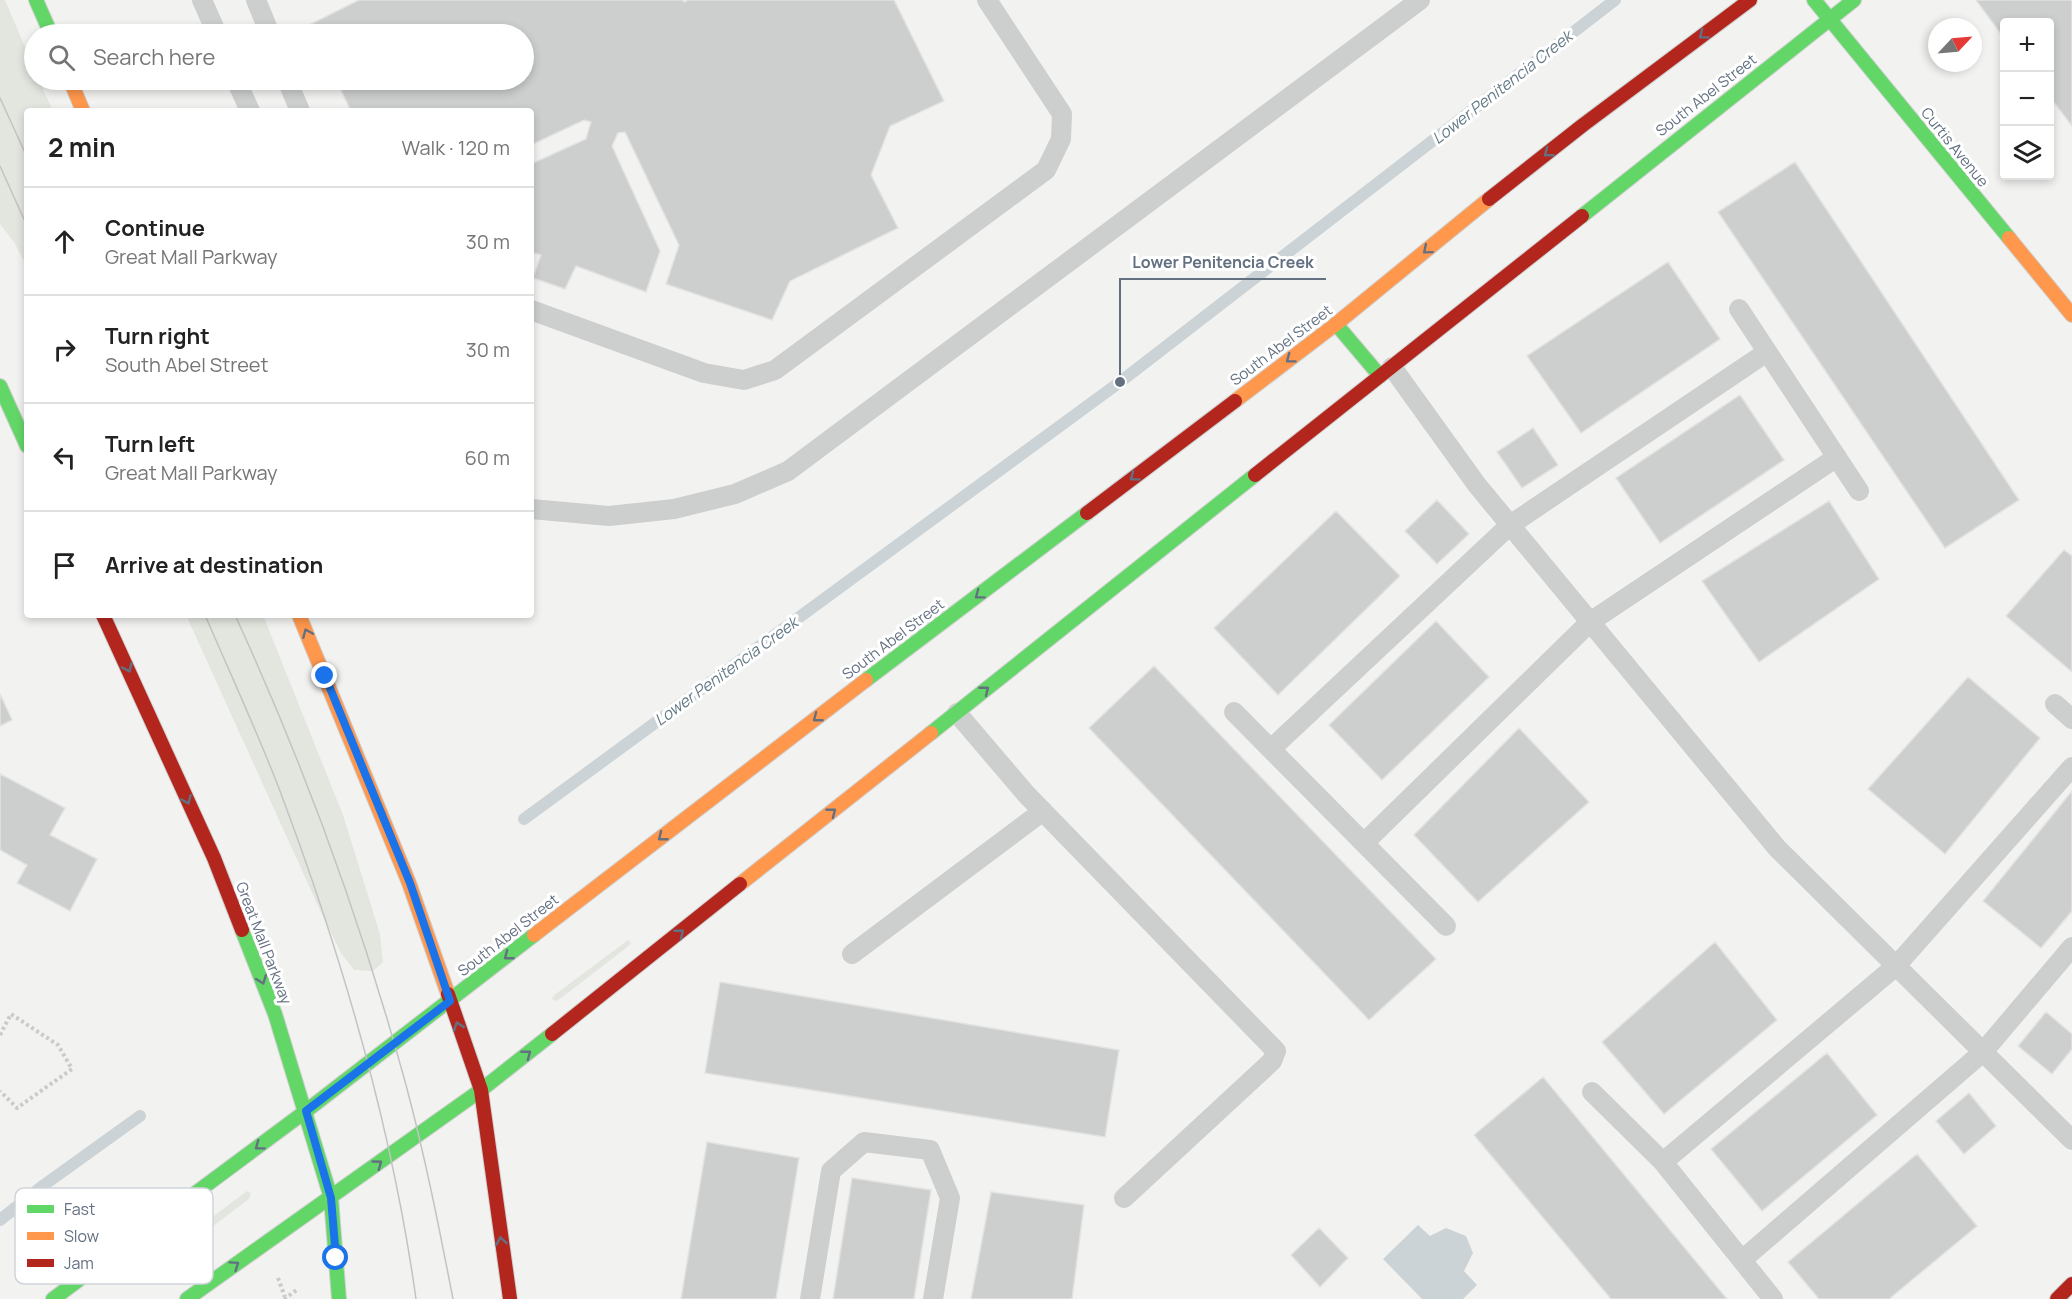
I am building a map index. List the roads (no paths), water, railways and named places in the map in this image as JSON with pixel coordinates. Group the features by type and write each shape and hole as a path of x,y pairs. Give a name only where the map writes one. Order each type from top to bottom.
{"main road":[{"path":"36,0 47,24"},
{"name":"South Abel Street","path":"202,1188 1336,324 1574,132 1750,0"},
{"name":"Curtis Avenue","path":"1814,0 2072,315"},
{"name":"South Abel Street","path":"213,1281 481,1090 1854,0"},
{"path":"75,90 83,108"},
{"path":"1336,324 1386,371"},
{"path":"0,386 24,439"},
{"name":"Great Mall Parkway","path":"105,618 214,858 275,1014 331,1198 339,1299"},
{"path":"300,618 410,883 481,1090 510,1299"},
{"name":"South Abel Street","path":"53,1299 73,1284"},
{"name":"South Abel Street","path":"187,1299 208,1284"},
{"path":"2057,1299 2072,1284"}],"lane":[{"path":"202,0 213,24"},
{"path":"256,0 266,24"},
{"path":"534,311 704,373 744,380 775,370 1046,171 1061,139 1062,114 987,0"},
{"path":"534,509 609,516 674,509 735,494 788,471 1420,0"},
{"path":"241,90 249,108"},
{"path":"291,90 299,108"},
{"path":"1739,309 1860,491"},
{"path":"1271,749 1510,525 1767,352"},
{"path":"1386,371 1477,485 1777,848 2072,1140"},
{"path":"1364,843 1590,622 1837,457"},
{"path":"2055,704 2072,718"},
{"path":"1234,712 1446,926"},
{"path":"957,713 1043,811 1276,1051 1272,1061 1124,1198"},
{"path":"1663,1162 1896,966 2072,767"},
{"path":"852,954 1043,811"},
{"path":"1742,1260 1983,1052 2072,947"},
{"path":"1592,1092 1663,1162 1773,1299"},
{"path":"810,1299 831,1172 864,1142 930,1150 950,1198 933,1299"}],"waterway":[{"name":"Lower Penitencia Creek","path":"524,819 1120,382 1615,0"},
{"name":"Lower Penitencia Creek","path":"40,1188 140,1116"},
{"name":"Lower Penitencia Creek","path":"0,1220 15,1208"}],"tram line":[{"path":"0,98 24,150"},
{"path":"0,166 24,219"},
{"path":"206,618 280,791 344,978 379,1105 406,1234 416,1299"},
{"path":"236,618 308,788 371,965 413,1112 453,1299"}],"place":[{"name":"Lower Penitencia Creek","path":"1120,382"}]}
